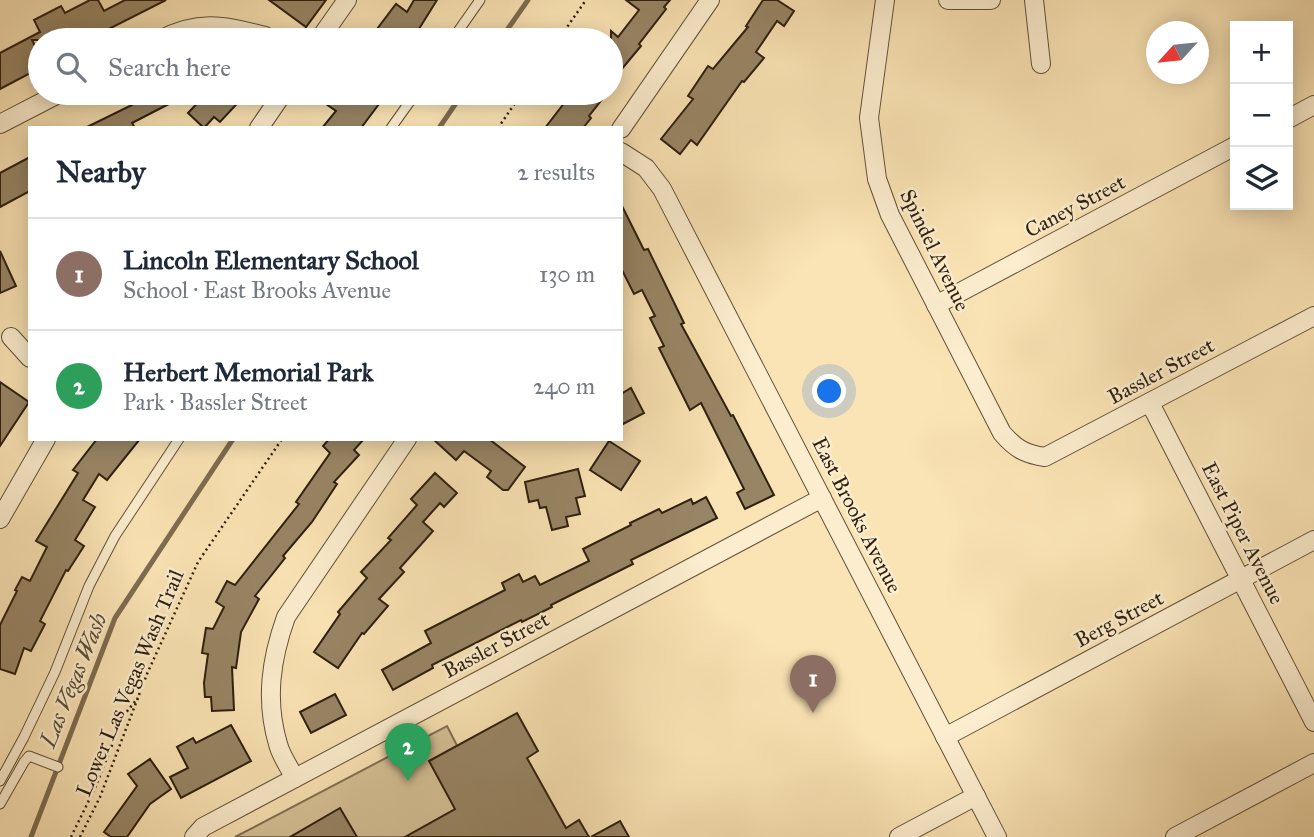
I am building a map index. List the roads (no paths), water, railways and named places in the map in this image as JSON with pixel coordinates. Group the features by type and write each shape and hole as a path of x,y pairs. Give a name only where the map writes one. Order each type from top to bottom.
{"street":[{"path":"327,28 346,0"},
{"path":"622,126 710,0"},
{"name":"Spindel Avenue","path":"885,0 869,118 877,179 890,215 1002,433 1014,447 1028,455"},
{"path":"948,0 991,0"},
{"path":"1034,0 1041,64"},
{"path":"192,28 219,25 232,28"},
{"path":"0,124 37,105"},
{"path":"260,126 275,105"},
{"path":"1293,116 1314,105"},
{"name":"Caney Street","path":"936,305 1233,147"},
{"name":"East Brooks Avenue","path":"623,153 646,169 662,189 996,837"},
{"name":"Bassler Street","path":"1028,455 1045,457 1314,316"},
{"path":"11,337 28,356"},
{"name":"East Piper Avenue","path":"1150,403 1314,722"},
{"path":"0,519 45,441"},
{"path":"295,778 278,746 269,698 274,649 286,617 406,441"},
{"name":"Bassler Street","path":"194,837 203,827 822,498"},
{"name":"Berg Street","path":"945,737 1314,540"},
{"path":"1175,837 1314,763"},
{"path":"899,837 976,796"}],"lane":[{"path":"460,28 480,0"},
{"path":"392,126 407,105"},
{"path":"0,781 55,671 89,586 110,546 178,441"},
{"path":"0,804 29,757 58,766"}],"waterway":[{"name":"Las Vegas Wash","path":"508,28 528,0"},
{"name":"Las Vegas Wash","path":"440,126 455,105"},
{"name":"Las Vegas Wash","path":"31,837 115,618 232,441"}],"place":[{"name":"Lincoln Elementary School","path":"813,713"},
{"name":"Herbert Memorial Park","path":"408,781"}]}
